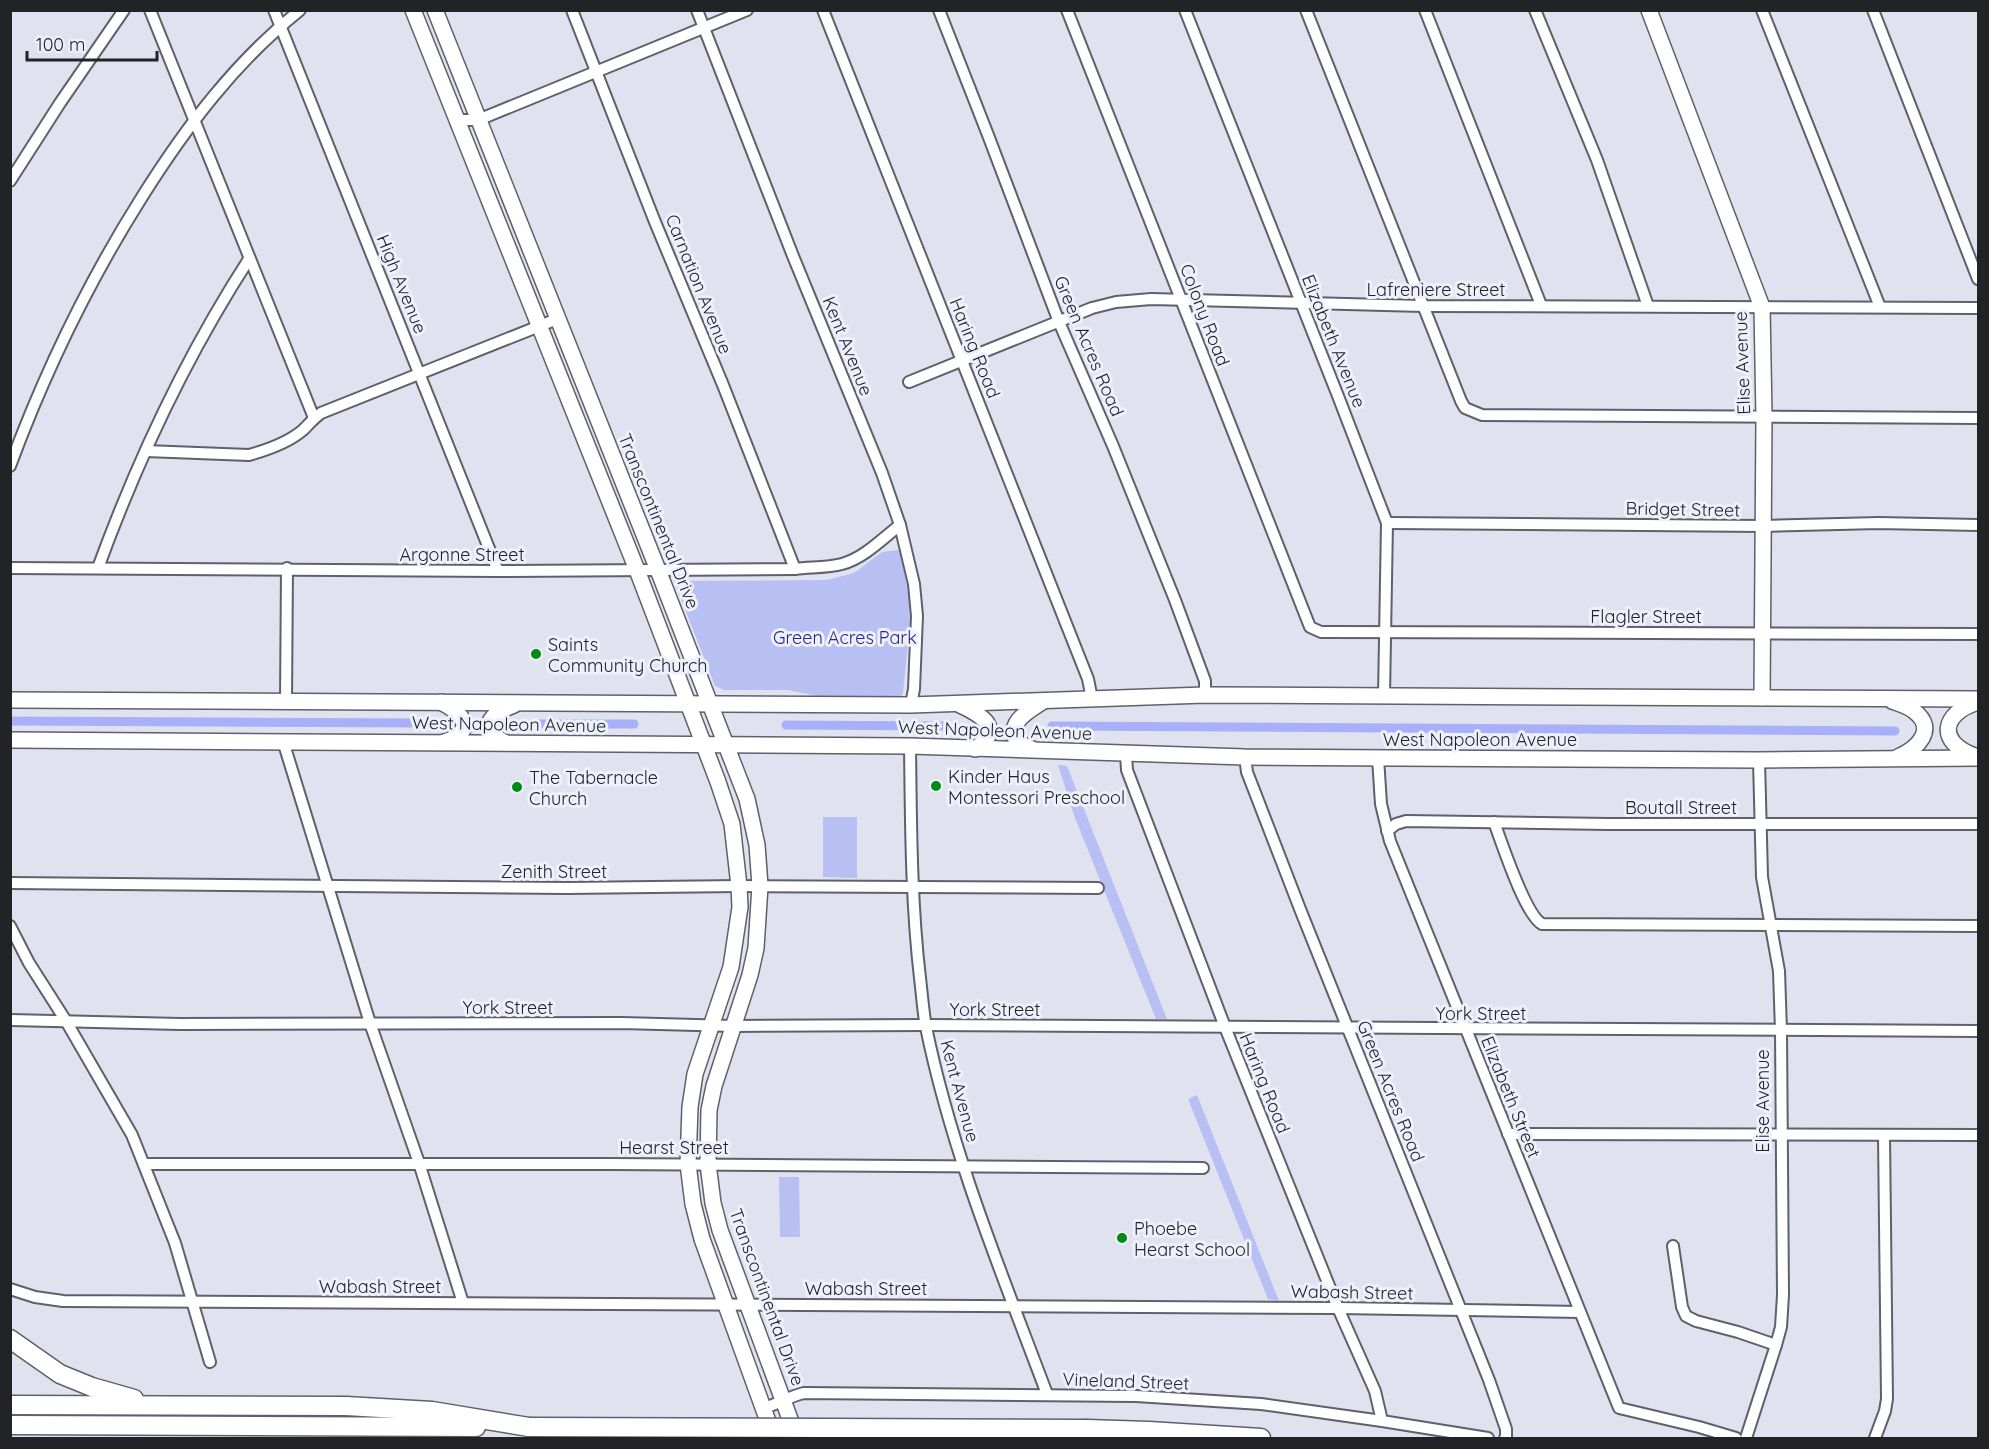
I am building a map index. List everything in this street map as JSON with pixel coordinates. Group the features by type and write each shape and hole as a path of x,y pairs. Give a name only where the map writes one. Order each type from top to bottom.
{"highway":[{"path":"10,1339 60,1374 92,1387 138,1400 186,1406"},
{"path":"10,1405 402,1408 529,1427"},
{"path":"10,1425 1087,1429 1261,1438"}],"main road":[{"path":"413,10 637,570 732,824 740,907 731,967 695,1074 690,1107 688,1164 693,1204 702,1239 774,1438"},
{"name":"Transcontinental Drive","path":"435,10 658,570 748,807 757,845 760,886 756,948 750,975 714,1086 710,1110 708,1164 713,1203 720,1230 797,1438"},
{"name":"Elise Avenue","path":"1649,10 1762,306 1764,417 1762,698"},
{"name":"West Napoleon Avenue","path":"10,700 911,705 1205,695 1978,700"},
{"path":"1885,698 1915,711 1924,724 1923,739 1918,746 1896,759"},
{"path":"1978,700 1957,712 1948,727 1953,742 1959,748 1978,758"},
{"path":"1037,751 1017,742 1014,732 1015,724 1020,717 1044,701"},
{"path":"441,702 455,709 462,717 464,724 462,733 454,739 441,743"},
{"path":"506,743 497,739 490,732 490,721 493,715 501,710 523,702"},
{"path":"960,704 984,717 989,724 988,738 975,749"},
{"name":"West Napoleon Avenue","path":"10,740 910,746 1245,757 1759,760 1978,758"}],"street":[{"path":"10,181 124,10"},
{"path":"150,10 314,418"},
{"name":"High Avenue","path":"274,10 498,571"},
{"path":"10,466 15,441 59,346 125,224 164,162 193,121 233,73 280,26 300,10"},
{"name":"Carnation Avenue","path":"572,10 795,569"},
{"name":"Kent Avenue","path":"697,10 793,256 882,473 900,525 914,584 917,616 914,689 911,705"},
{"path":"456,120 478,120 747,10"},
{"name":"Haring Road","path":"823,10 1088,679 1092,699"},
{"name":"Green Acres Road","path":"939,10 1059,322 1113,446 1175,600 1205,681 1205,695"},
{"name":"Colony Road","path":"1066,10 1308,622 1314,630"},
{"name":"Elizabeth Avenue","path":"1185,10 1387,523 1384,696"},
{"path":"1306,10 1464,406 1482,415 1978,418"},
{"path":"1425,10 1541,306"},
{"path":"1535,10 1597,160 1647,306"},
{"path":"1762,10 1880,307"},
{"path":"1873,10 1978,279"},
{"path":"98,568 146,451 177,386 222,300 249,259"},
{"name":"Lafreniere Street","path":"909,382 1092,308 1116,302 1151,299 1423,306 1978,308"},
{"path":"146,451 249,454 285,442 314,418 557,319"},
{"name":"Bridget Street","path":"1387,523 1978,525"},
{"name":"Argonne Street","path":"10,568 498,571 795,569 840,564 854,560 900,525"},
{"path":"286,701 287,568"},
{"name":"Flagler Street","path":"1314,630 1385,633 1978,634"},
{"path":"283,741 370,1023 419,1163 463,1303"},
{"name":"Kent Avenue","path":"910,746 912,887 916,946 926,1025 943,1098 964,1167 1047,1394"},
{"name":"Haring Road","path":"1126,754 1127,770 1225,1028 1338,1308 1375,1390 1382,1421"},
{"name":"Green Acres Road","path":"1245,757 1247,772 1348,1029 1490,1380 1506,1430 1505,1438"},
{"name":"Elizabeth Street","path":"1378,758 1387,831 1620,1408 1736,1438"},
{"name":"Elise Avenue","path":"1746,1438 1781,1327 1783,1295 1779,971 1762,877 1759,760"},
{"name":"Boutall Street","path":"1387,831 1396,824 1406,821 1609,824 1978,824"},
{"path":"1494,822 1527,905 1536,921 1542,924 1978,927"},
{"name":"Zenith Street","path":"10,883 567,888 739,886 1098,888"},
{"path":"10,926 29,963 66,1021 132,1136 175,1243 210,1362"},
{"name":"York Street","path":"10,1020 180,1024 622,1023 733,1026 1978,1031"},
{"path":"1508,1134 1782,1133 1978,1136"},
{"path":"1875,1438 1886,1411 1887,1399 1884,1135"},
{"name":"Hearst Street","path":"144,1164 708,1164 1203,1168"},
{"path":"1673,1246 1682,1307 1686,1316 1776,1345"},
{"name":"Wabash Street","path":"10,1289 35,1297 63,1301 1338,1308 1580,1312"},
{"name":"Vineland Street","path":"764,1408 804,1393 1136,1396 1261,1404 1488,1438"}],"green space":[{"name":"Green Acres Park","path":"900,550 909,598 910,623 901,696 818,696 788,690 724,690 715,686 674,581 827,580 854,573 882,552"},
{"path":"1058,765 1067,766 1167,1019 1156,1019 1075,818"},
{"path":"823,817 857,817 857,878 823,877"},
{"path":"1197,1095 1279,1301 1268,1299 1188,1099"},
{"path":"779,1177 799,1177 800,1237 780,1237"}],"waterway":[{"path":"10,721 423,723"},
{"path":"530,724 634,724"},
{"path":"786,725 947,726"},
{"path":"1052,726 1895,731"}],"place":[{"name":"Saints Community Church","path":"536,654"},
{"name":"Kinder Haus Montessori Preschool","path":"936,786"},
{"name":"The Tabernacle Church","path":"517,787"},
{"name":"Phoebe Hearst School","path":"1122,1238"}]}
